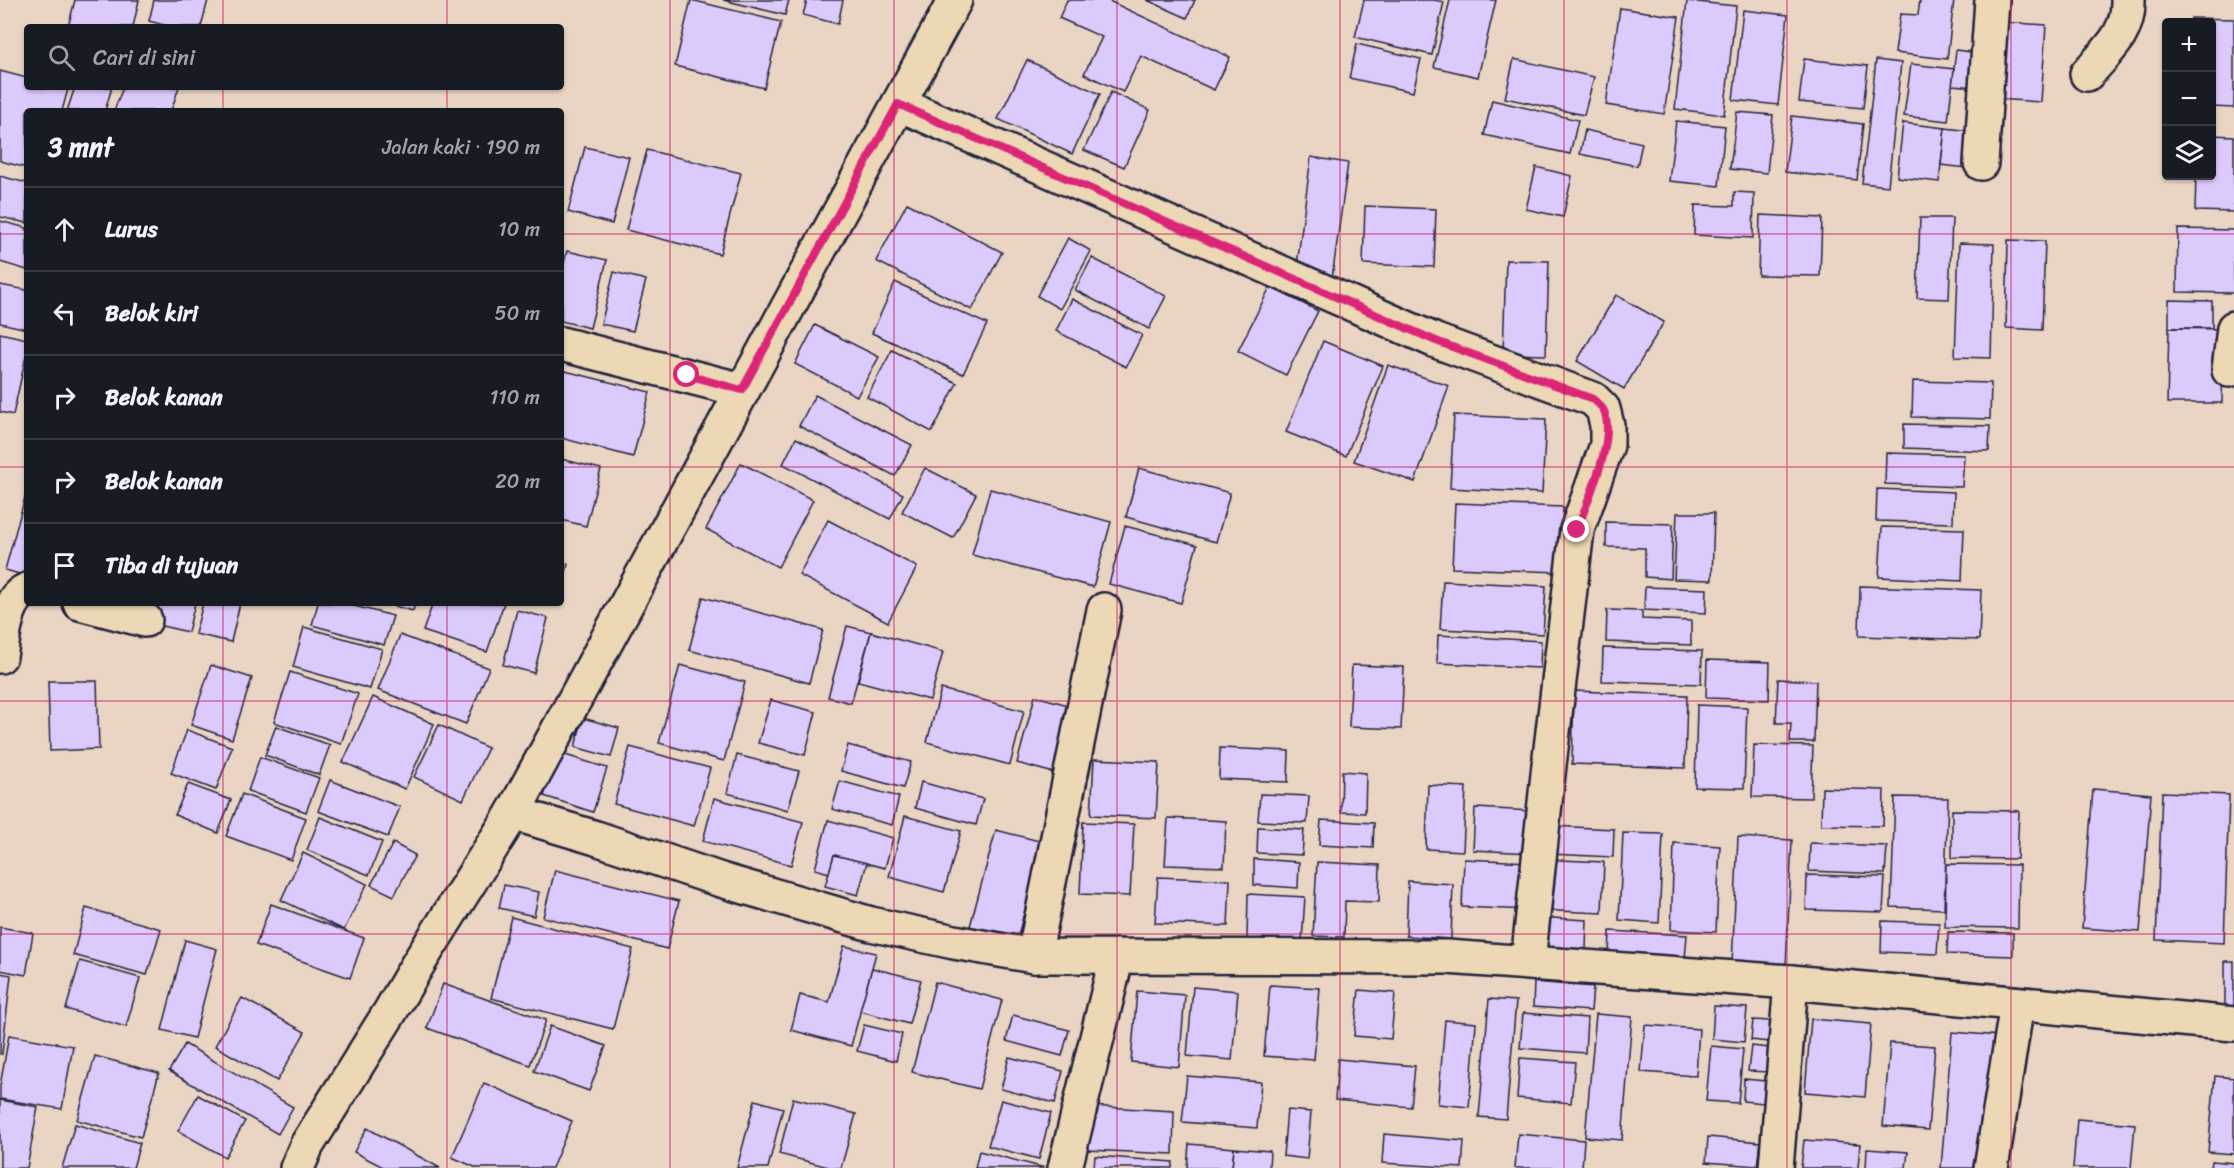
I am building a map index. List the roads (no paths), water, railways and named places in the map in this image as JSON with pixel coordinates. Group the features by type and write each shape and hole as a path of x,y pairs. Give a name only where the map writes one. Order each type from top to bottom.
{"street":[{"path":"297,1168 307,1145 513,813 955,0"},
{"path":"1981,164 1992,0"},
{"path":"2087,74 2119,38 2128,14 2128,0"},
{"path":"898,104 1436,341 1593,399 1603,409 1607,425 1607,445 1577,530 1528,962"},
{"path":"2229,370 2234,328"},
{"path":"564,345 742,390"},
{"path":"0,656 12,601 24,592"},
{"path":"91,606 145,620"},
{"path":"1034,956 1104,610"},
{"path":"513,813 721,880 871,924 1034,956 1447,957 1791,982 2234,1024"},
{"path":"1065,1168 1116,956"},
{"path":"1776,1168 1791,982"},
{"path":"1991,1168 2017,1004"}]}
